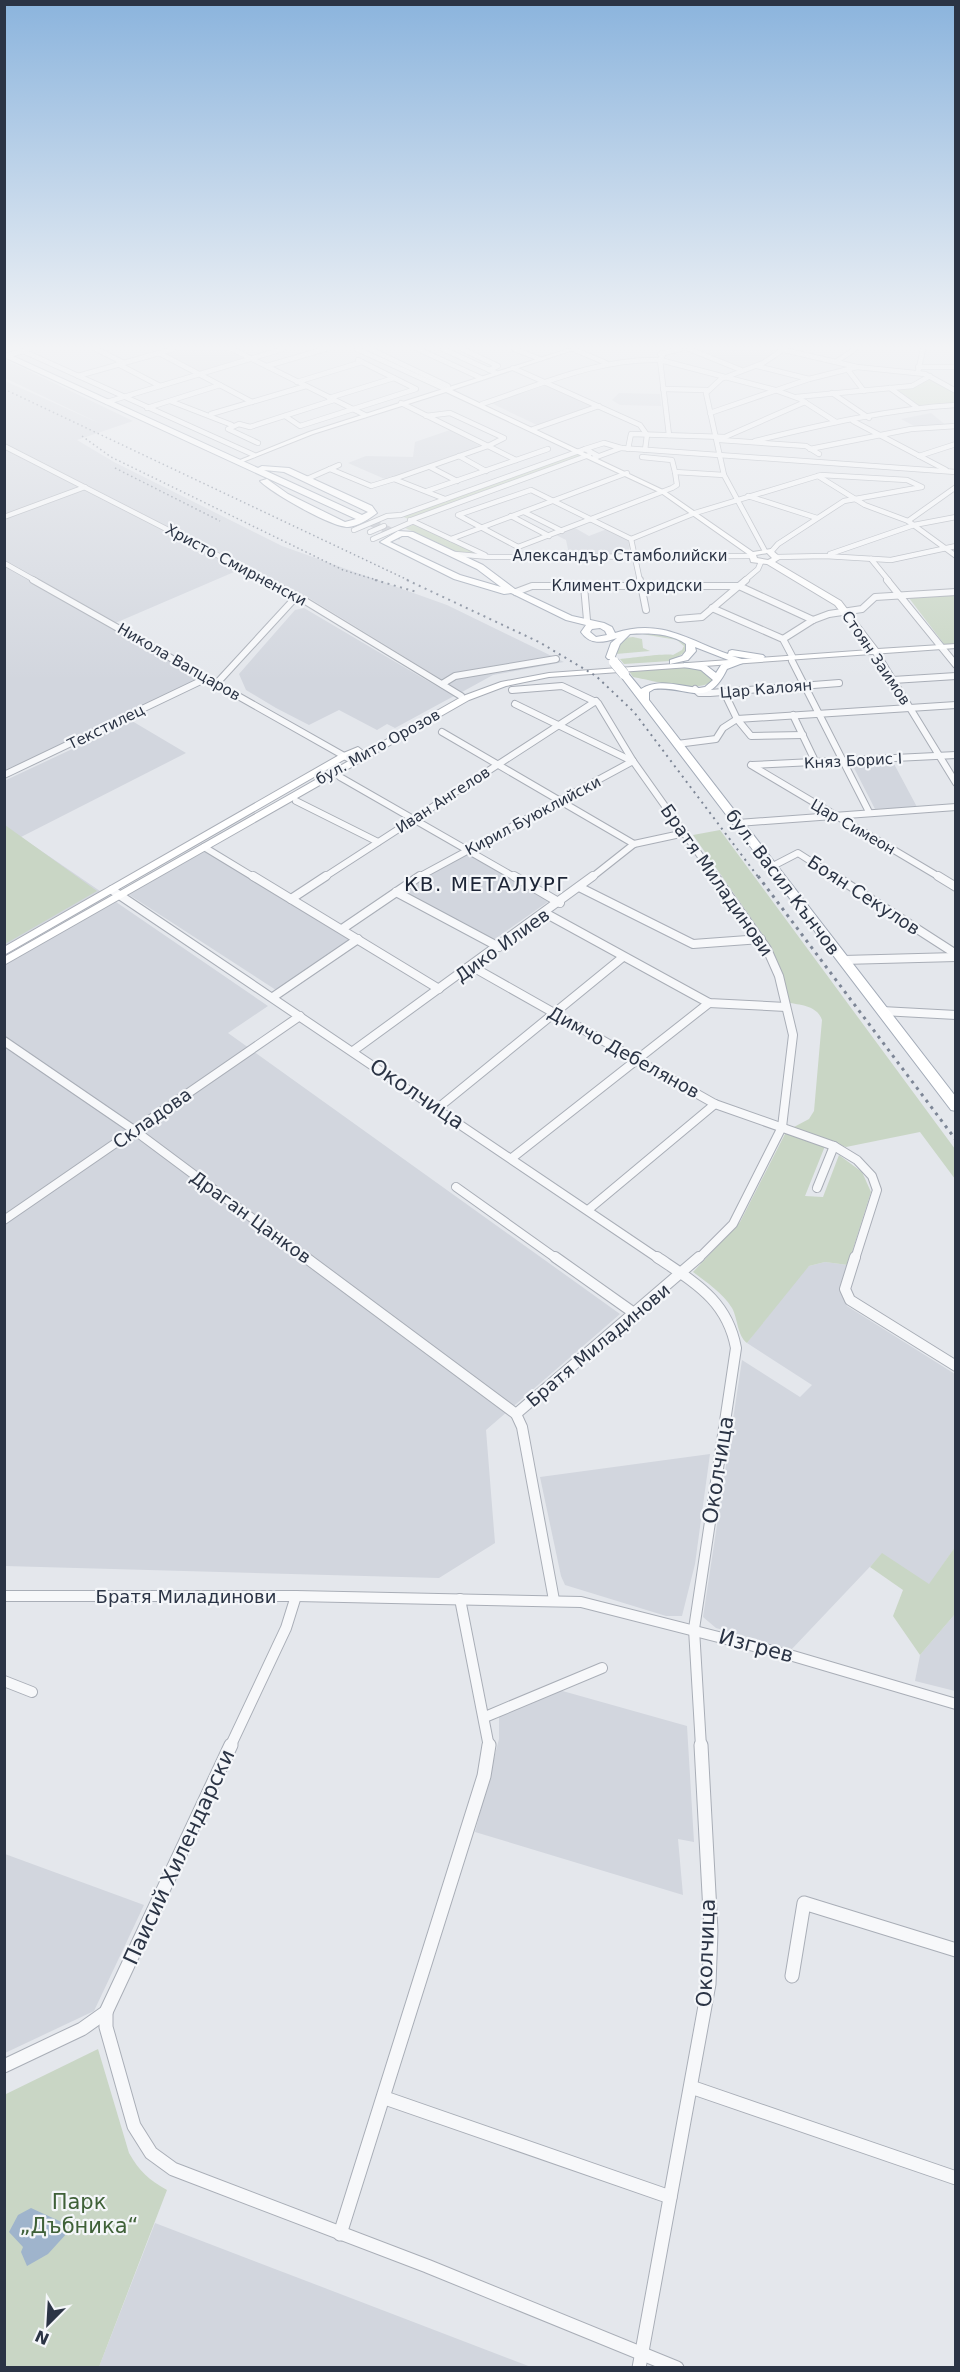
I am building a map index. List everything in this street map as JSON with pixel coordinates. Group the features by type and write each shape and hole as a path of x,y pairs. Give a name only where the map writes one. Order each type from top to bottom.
{"main road":[{"path":"234,460 358,519 245,465"},
{"path":"245,465 290,472 369,508 373,513 349,525 343,525 285,496 245,465"},
{"path":"278,479 274,475 276,471 290,472"},
{"path":"408,533 480,567 512,591 457,577 384,542 408,533"},
{"name":"бул. Васил Кънчов","path":"394,536 569,618 600,626 673,629 726,652 760,657"},
{"name":"бул. Васил Кънчов","path":"512,591 587,635 612,660 956,1107"},
{"path":"612,660 611,638 609,629 600,626 587,628 587,635 611,638 632,631 672,633 729,658 743,661"},
{"path":"612,660 616,643 632,631"},
{"path":"672,633 688,641 692,649 688,656 673,662"},
{"path":"644,700 644,691 652,687 694,689 710,687 726,666 743,661"},
{"path":"687,665 704,668 718,679"},
{"path":"624,674 694,689"}],"street":[{"name":"Христо Смирненски","path":"31,460 297,596 461,696"},
{"path":"245,465 249,460"},
{"path":"330,469 371,486 448,460"},
{"path":"466,460 486,471"},
{"path":"427,491 516,460"},
{"path":"354,530 387,516 401,515 445,498 570,460"},
{"path":"373,539 394,536 413,521 574,460"},
{"name":"Стоян Заимов","path":"600,460 663,492 752,555 826,594 845,612 875,651 956,783"},
{"path":"669,460 672,460 677,485 663,492 592,519 549,536 518,547 459,515 526,490 535,491 554,500 592,519 631,539 736,499 818,476 908,480 922,487 844,501 778,544 758,569 712,608 695,619 678,619"},
{"path":"720,460 724,475 736,499 771,553"},
{"path":"784,460 953,472"},
{"path":"926,460 953,472"},
{"path":"307,479 339,465"},
{"path":"430,466 457,481"},
{"path":"675,472 724,475"},
{"path":"451,539 627,473"},
{"path":"818,476 865,505 908,521 956,556"},
{"path":"394,479 416,490 427,491 445,498"},
{"path":"4,517 85,487"},
{"path":"908,521 956,487"},
{"path":"748,496 817,518"},
{"path":"524,512 562,531"},
{"path":"401,515 489,557"},
{"path":"511,516 549,536"},
{"path":"825,556 914,525 956,516"},
{"path":"368,524 394,536"},
{"path":"370,532 384,526"},
{"path":"631,539 646,610"},
{"path":"752,555 771,553 891,560 956,546"},
{"path":"517,557 518,547"},
{"name":"Александър Стамболийски","path":"455,554 489,557 752,555"},
{"name":"Александър Стамболийски","path":"480,567 480,560 489,557"},
{"path":"872,559 899,596 956,665"},
{"name":"Никола Вапцаров","path":"4,563 348,758"},
{"name":"Климент Охридски","path":"512,591 532,586 739,586"},
{"path":"584,586 587,620"},
{"path":"739,586 813,620"},
{"path":"783,639 813,620 862,609 875,597 956,592"},
{"path":"217,684 297,596"},
{"path":"712,608 783,639 869,812"},
{"name":"бул. Мито Орозов","path":"4,952 204,847 348,758 466,698 494,687 537,676 956,646"},
{"name":"бул. Мито Орозов","path":"4,963 116,892 348,758 461,696 492,684 536,673 729,658 792,659"},
{"path":"442,684 456,676 556,659"},
{"path":"893,680 956,676"},
{"name":"Текстилец","path":"4,775 207,678"},
{"name":"Цар Калоян","path":"694,689 703,693 839,683"},
{"path":"512,690 562,686 596,701"},
{"path":"724,692 737,719 751,736 803,735"},
{"name":"Иван Ангелов","path":"291,899 596,701"},
{"name":"Братя Миладинови","path":"4,1596 296,1596 554,1600 522,1427 516,1414 682,1274 733,1224 782,1127 793,1035 779,976 761,939 633,761 596,701"},
{"name":"Братя Миладинови","path":"515,704 633,761"},
{"path":"677,744 716,740 723,728 737,719 956,705"},
{"path":"793,715 816,763"},
{"path":"442,732 500,763 634,844"},
{"name":"Княз Борис I","path":"751,765 956,755"},
{"name":"Кирил Буюклийски","path":"342,929 396,892 633,761"},
{"name":"Цар Симеон","path":"751,765 831,815 956,886"},
{"path":"340,777 560,903"},
{"path":"296,801 378,842"},
{"path":"738,823 956,807"},
{"name":"Дико Илиев","path":"353,1051 560,903 634,844 685,833"},
{"path":"204,847 439,989"},
{"name":"Боян Секулов","path":"771,867 798,853 956,956"},
{"path":"579,888 693,944 761,939"},
{"name":"Околчица","path":"116,892 682,1274 720,1303 733,1325 736,1348 694,1629 711,1931 709,1984 692,2087 640,2360"},
{"path":"396,892 499,946"},
{"path":"545,913 709,1003 786,1007"},
{"path":"273,997 358,939"},
{"path":"843,960 956,956"},
{"path":"438,1108 623,957"},
{"name":"Димчо Дебелянов","path":"471,966 715,1104 834,1146 858,1160 872,1176 877,1190 845,1289 850,1300 956,1366"},
{"path":"512,1158 709,1003"},
{"path":"882,1011 956,1015"},
{"name":"Складова","path":"4,1220 300,1016"},
{"name":"Драган Цанков","path":"4,1041 134,1130 495,1396 516,1414"},
{"path":"588,1210 715,1104"},
{"path":"817,1188 834,1146"},
{"path":"456,1187 634,1313"},
{"name":"Паисий Хилендарски","path":"4,2066 82,2029 106,2012 286,1628 296,1596"},
{"path":"340,2234 385,2098 404,2026 484,1776 489,1746 460,1599"},
{"name":"Изгрев","path":"554,1600 581,1602 694,1629 956,1704"},
{"path":"485,1717 602,1668"},
{"path":"4,1681 32,1692"},
{"path":"792,1976 804,1903 956,1950"},
{"path":"106,2012 106,2027 134,2126 151,2153 173,2169 427,2266 640,2360 677,2367"},
{"path":"692,2087 956,2178"},
{"path":"385,2098 670,2197"}],"shaded area":[{"path":"5,460 110,460 282,546 447,605 564,662 493,675 462,692 309,598 248,566 113,624 205,677 5,771"},
{"path":"357,460 445,460 387,480 348,463"},
{"path":"575,528 589,536 607,529 628,539 630,554 569,554 566,540 556,535"},
{"path":"304,608 454,696 395,728 387,724 377,730 339,710 309,725 246,690 239,674 295,610"},
{"path":"132,721 186,753 21,837 268,1006 228,1033 620,1314 486,1430 495,1543 439,1578 5,1566 4,781"},
{"path":"893,762 917,807 875,809 852,764"},
{"path":"204,850 355,941 279,992 128,894"},
{"path":"467,854 549,901 492,941 402,891"},
{"path":"825,1262 848,1265 840,1288 847,1306 955,1374 955,1547 929,1585 882,1554 791,1650 716,1628 703,1617 742,1360 800,1397 812,1385 747,1343 802,1272 809,1266"},
{"path":"710,1454 695,1564 682,1616 666,1616 565,1585 561,1576 540,1477"},
{"path":"955,1614 955,1691 915,1681 920,1655"},
{"path":"559,1690 687,1726 694,1842 678,1839 683,1895 475,1832 499,1739 499,1716"},
{"path":"5,1854 144,1905 94,2011 5,2053"},
{"path":"155,2223 531,2367 99,2367"}],"green space":[{"path":"557,460 576,460 411,520 401,516"},
{"path":"415,524 482,555 457,552 405,528"},
{"path":"955,593 955,644 944,644 909,598"},
{"path":"636,633 667,634 688,644 686,652 670,661 624,664 620,659 673,655 682,650 684,646 677,640"},
{"path":"623,638 642,639 643,648 650,651 616,654"},
{"path":"690,667 699,669 713,678 712,681 696,686 674,685 633,677 629,671"},
{"path":"5,825 97,891 4,944"},
{"path":"720,830 955,1149 955,1179 920,1132 846,1147 794,1127 809,1119 814,1111 822,1020 814,1009 790,1003 772,948 693,835"},
{"path":"786,1132 825,1146 805,1196 823,1197 839,1155 862,1172 871,1192 848,1265 825,1262 809,1266 747,1343 741,1336 732,1308 724,1297 693,1272 740,1222"},
{"path":"955,1547 955,1614 920,1655 893,1616 903,1590 870,1567 882,1553 929,1584"},
{"name":"Парк „Дъбника“","path":"98,2049 129,2153 145,2174 167,2190 99,2367 5,2367 4,2095"}],"water":[{"path":"31,2208 68,2225 65,2230 68,2232 48,2254 27,2266 21,2252 23,2247 9,2232 18,2215"}],"tunnel":[{"path":"361,518 401,536"}],"railway":[{"path":"117,460 343,570 380,581"},
{"path":"153,460 410,581"},
{"path":"115,468 220,521"},
{"path":"375,580 417,592"},
{"path":"407,580 539,642 596,676 634,712 759,878"},
{"path":"758,876 956,1140"}],"district":[{"name":"КВ. МЕТАЛУРГ","path":"487,884"}]}
